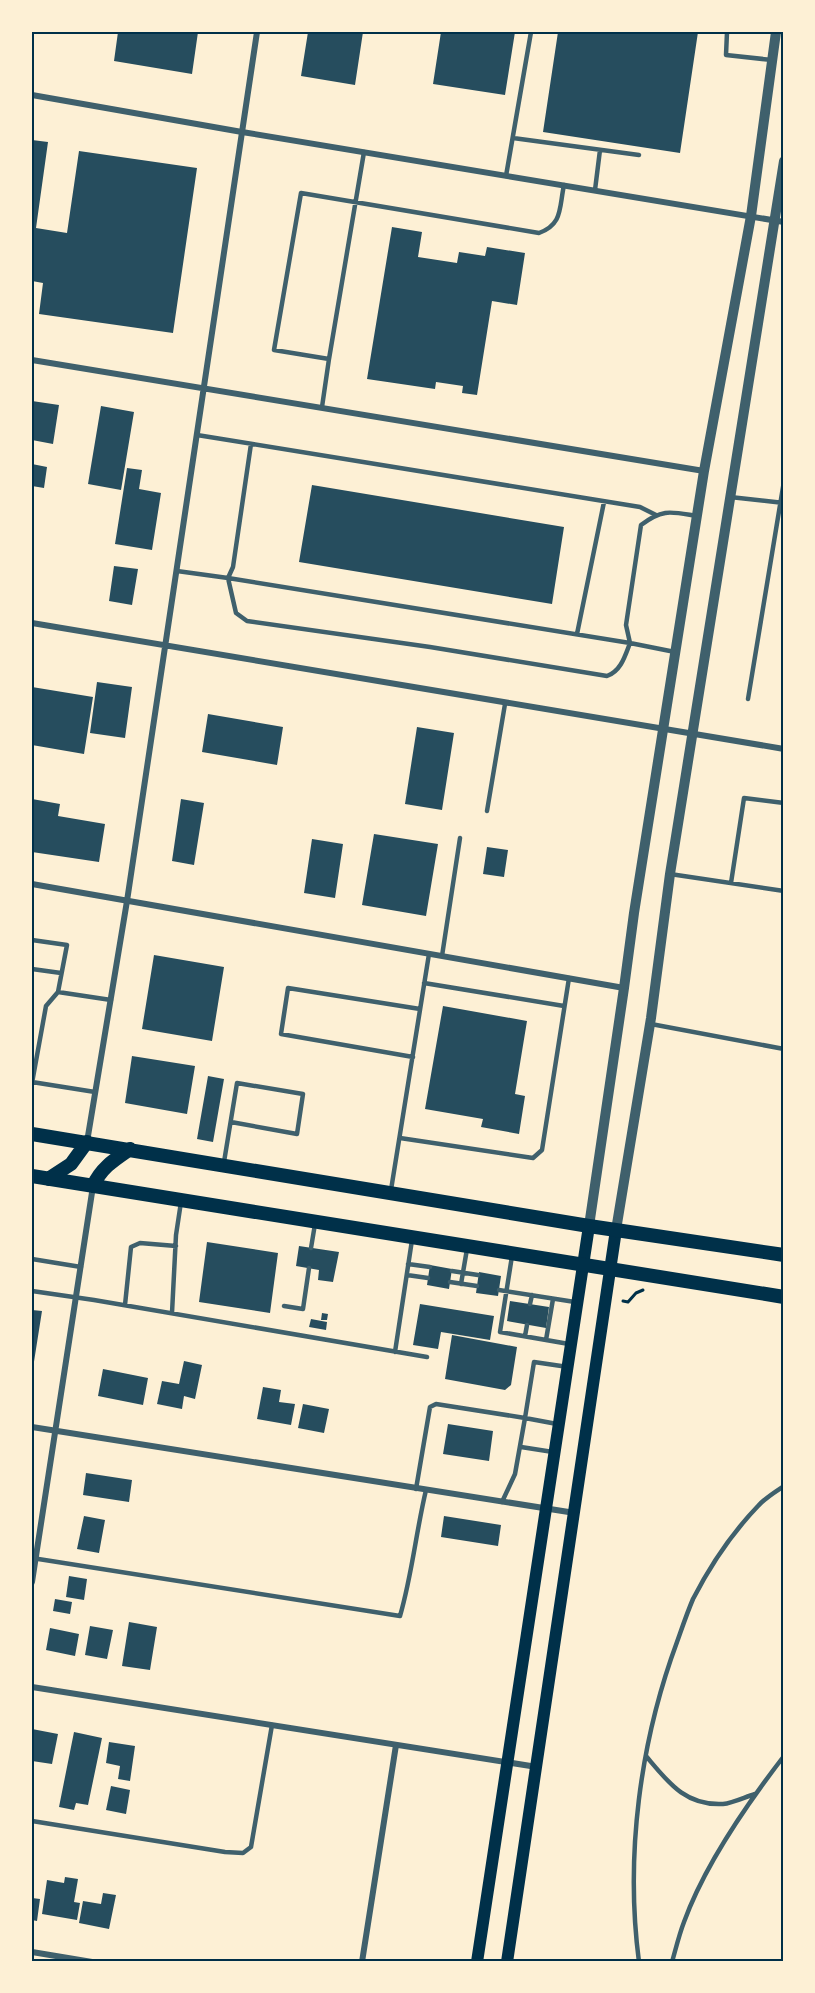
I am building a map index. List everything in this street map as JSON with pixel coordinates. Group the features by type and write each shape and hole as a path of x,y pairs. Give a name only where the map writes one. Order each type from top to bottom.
{"main road":[{"path":"32,1134 589,1226 783,1255"},
{"path":"48,1179 71,1164 87,1142"},
{"path":"93,1186 99,1174 108,1165 130,1149"},
{"path":"32,1176 783,1297"},
{"path":"477,1962 589,1226"},
{"path":"507,1962 616,1230"}],"street":[{"path":"87,1142 127,901 258,32"},
{"path":"589,1226 634,913 704,471 750,216 776,32"},
{"path":"32,95 364,153 779,221"},
{"path":"616,1230 650,1024 670,874 730,497 779,221 783,161"},
{"path":"32,360 704,471"},
{"path":"32,623 783,749"},
{"path":"32,884 624,988"},
{"path":"32,1582 33,1558 57,1431 93,1186"},
{"path":"32,1426 575,1513"},
{"path":"32,1687 537,1767"},
{"path":"362,1962 396,1745"},
{"path":"32,1952 92,1962"}],"lane":[{"path":"506,176 531,32"},
{"path":"727,32 726,55 772,60"},
{"path":"513,138 639,155"},
{"path":"595,190 600,150"},
{"path":"322,407 364,153"},
{"path":"329,359 274,350 300,193 539,233 548,230 556,223 564,185"},
{"path":"197,435 640,507 656,515"},
{"path":"251,444 233,567 228,578 236,614 247,621 430,647 607,676 615,674 624,661 630,644 626,625 641,525 666,511 697,516"},
{"path":"748,699 782,503 783,481"},
{"path":"730,497 782,503"},
{"path":"577,634 604,502"},
{"path":"177,571 577,634 675,652"},
{"path":"487,811 505,704"},
{"path":"731,883 744,798 783,803"},
{"path":"442,956 460,838"},
{"path":"670,874 783,891"},
{"path":"32,940 67,945 58,992 46,1006 32,1082 95,1092"},
{"path":"391,1193 429,954"},
{"path":"32,969 61,973"},
{"path":"400,1138 533,1158 542,1150 569,978"},
{"path":"424,983 564,1006"},
{"path":"412,1057 281,1034 288,988 420,1009"},
{"path":"58,992 111,1000"},
{"path":"650,1024 783,1049"},
{"path":"223,1165 237,1083 303,1094 297,1134 231,1122"},
{"path":"172,1313 181,1200"},
{"path":"311,1248 315,1222"},
{"path":"395,1352 413,1237"},
{"path":"124,1305 131,1247 140,1243 176,1246"},
{"path":"461,1284 468,1246"},
{"path":"512,1253 500,1332 572,1344"},
{"path":"32,1259 81,1267"},
{"path":"408,1264 430,1267"},
{"path":"284,1306 303,1309 309,1268"},
{"path":"452,1271 478,1275"},
{"path":"407,1275 428,1278"},
{"path":"500,1279 508,1280"},
{"path":"450,1282 477,1286"},
{"path":"499,1290 578,1303"},
{"path":"32,1291 427,1357"},
{"path":"530,1304 531,1295"},
{"path":"546,1340 553,1299"},
{"path":"525,1336 527,1325"},
{"path":"502,1503 515,1474 534,1362 568,1367"},
{"path":"416,1488 430,1407 436,1404 559,1424"},
{"path":"521,1447 555,1452"},
{"path":"639,1962 634,1922 635,1842 646,1756 665,1676 692,1601 720,1553 759,1504 783,1486"},
{"path":"33,1558 400,1616 426,1490"},
{"path":"32,1821 243,1853 251,1847 256,1825 272,1725"},
{"path":"672,1962 685,1920 712,1864 755,1794 783,1755"},
{"path":"646,1756 672,1787 698,1802 724,1804 755,1794"}],"building":[{"path":"118,32 198,32 192,74 114,61"},
{"path":"308,32 363,32 355,85 301,76"},
{"path":"441,32 515,32 505,95 433,84"},
{"path":"558,32 698,32 680,153 543,132"},
{"path":"32,140 48,142 36,228 67,233 79,151 197,168 173,333 39,314 43,283 32,281"},
{"path":"392,227 422,232 418,257 457,263 459,252 485,256 487,247 525,253 517,305 492,301 477,395 462,393 463,386 436,382 435,389 367,379"},
{"path":"32,401 59,405 53,444 32,440"},
{"path":"101,406 134,412 121,490 88,484"},
{"path":"32,464 47,467 44,488 32,486"},
{"path":"127,468 142,470 139,489 161,493 152,550 115,544"},
{"path":"312,485 564,527 552,604 299,562"},
{"path":"114,566 138,569 132,605 109,601"},
{"path":"97,682 132,687 125,738 90,733"},
{"path":"32,687 93,697 84,754 32,745"},
{"path":"208,714 283,727 277,765 202,752"},
{"path":"417,727 454,733 442,810 405,804"},
{"path":"32,799 60,804 58,816 105,824 99,862 32,852"},
{"path":"181,799 204,803 194,865 172,861"},
{"path":"374,834 438,844 426,916 362,905"},
{"path":"312,839 343,844 335,898 304,893"},
{"path":"487,847 508,850 504,877 483,874"},
{"path":"154,955 224,967 212,1041 142,1029"},
{"path":"443,1006 527,1021 515,1094 525,1096 519,1134 481,1127 483,1119 425,1109"},
{"path":"132,1056 195,1066 187,1114 125,1103"},
{"path":"208,1076 224,1079 213,1142 197,1139"},
{"path":"207,1242 278,1253 270,1313 199,1302"},
{"path":"299,1246 339,1252 333,1282 318,1280 319,1270 296,1266"},
{"path":"430,1265 452,1269 449,1289 427,1285"},
{"path":"479,1272 501,1276 498,1296 476,1293"},
{"path":"510,1301 549,1307 546,1328 507,1321"},
{"path":"420,1304 494,1316 490,1340 441,1332 438,1349 413,1345"},
{"path":"32,1310 42,1311 33,1368 32,1367"},
{"path":"322,1313 328,1314 327,1320 321,1320"},
{"path":"311,1319 327,1322 326,1330 309,1327"},
{"path":"452,1335 517,1347 511,1385 505,1390 445,1379"},
{"path":"184,1361 202,1365 195,1399 184,1396 182,1409 157,1404 162,1381 179,1384"},
{"path":"103,1369 148,1378 143,1405 98,1396"},
{"path":"263,1387 281,1390 279,1402 295,1404 291,1425 257,1419"},
{"path":"303,1404 329,1409 324,1433 298,1428"},
{"path":"448,1424 493,1431 489,1461 443,1454"},
{"path":"86,1473 132,1480 129,1502 83,1495"},
{"path":"84,1516 105,1520 99,1553 77,1549"},
{"path":"444,1516 501,1525 498,1546 441,1537"},
{"path":"69,1576 87,1579 84,1600 66,1597"},
{"path":"55,1599 72,1602 70,1614 53,1611"},
{"path":"129,1622 157,1627 150,1670 122,1666"},
{"path":"90,1626 113,1630 107,1659 85,1655"},
{"path":"50,1628 79,1634 75,1656 46,1650"},
{"path":"32,1729 58,1734 52,1764 32,1761"},
{"path":"74,1732 102,1738 88,1805 76,1803 74,1810 59,1807"},
{"path":"109,1742 135,1746 130,1781 118,1779 120,1766 106,1763"},
{"path":"111,1786 130,1790 126,1814 106,1810"},
{"path":"65,1877 78,1879 74,1902 80,1903 77,1920 42,1914 47,1880 64,1883"},
{"path":"103,1893 116,1895 109,1929 79,1923 83,1901 101,1904"},
{"path":"32,1898 40,1899 37,1921 32,1920"}]}
